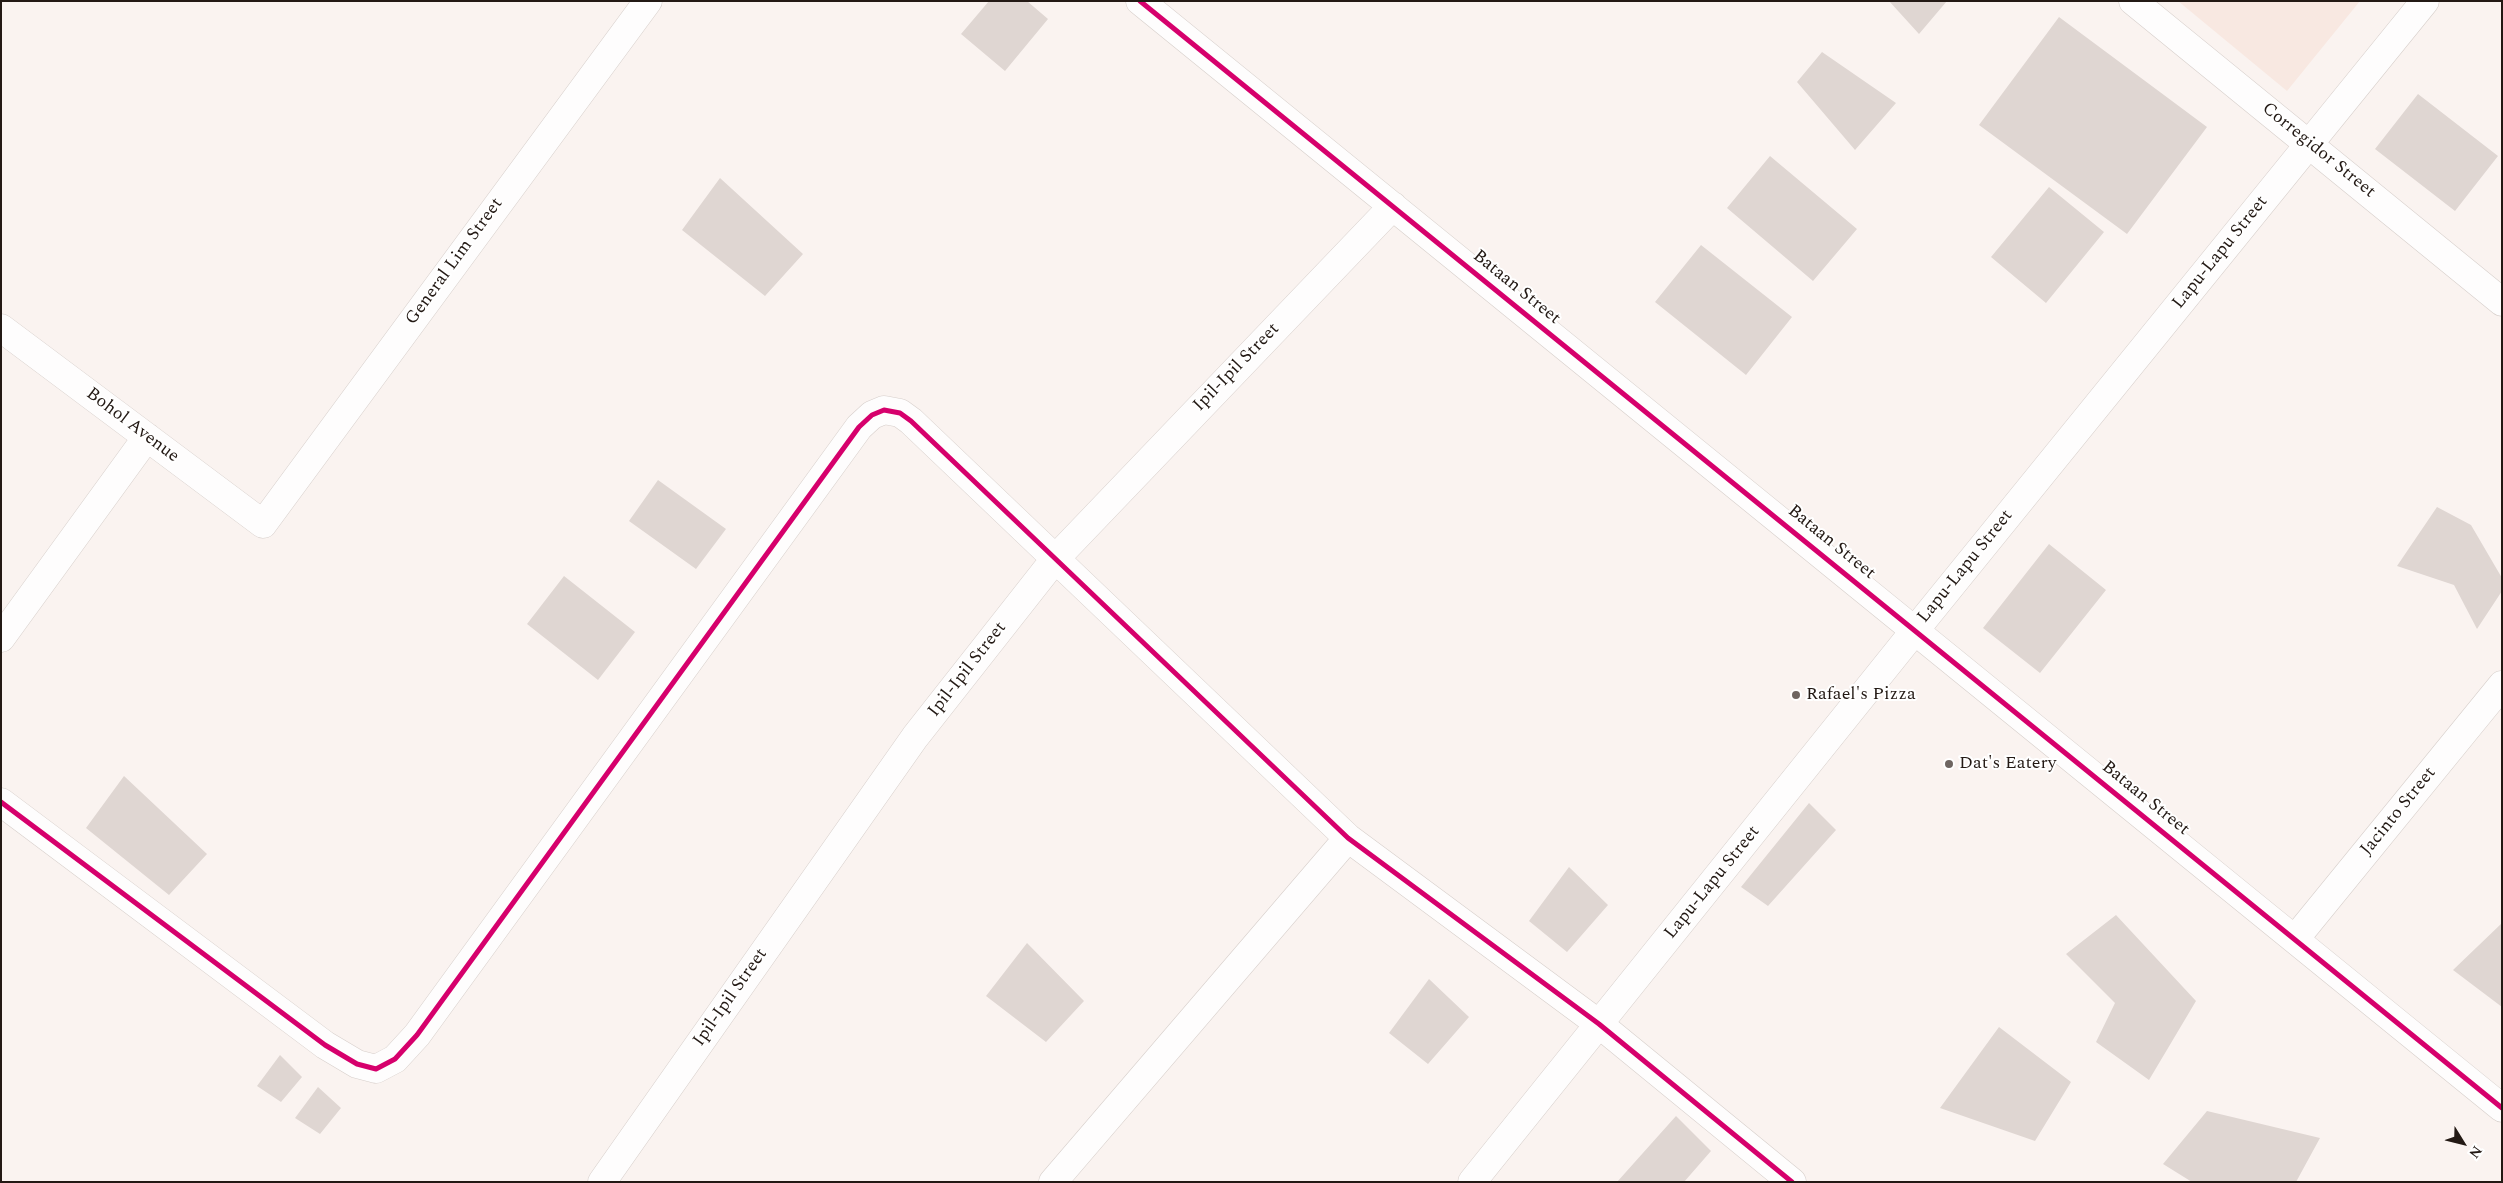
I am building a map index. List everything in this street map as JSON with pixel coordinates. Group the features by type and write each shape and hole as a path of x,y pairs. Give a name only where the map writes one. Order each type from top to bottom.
{"street":[{"name":"General Lim Street","path":"263,524 648,1"},
{"name":"Bataan Street","path":"1140,1 2502,1108"},
{"name":"Corregidor Street","path":"2133,1 2502,302"},
{"name":"Lapu-Lapu Street","path":"1472,1182 2425,1"},
{"name":"Ipil-Ipil Street","path":"602,1182 915,737 1055,559 1393,206"},
{"name":"Bohol Avenue","path":"1,328 263,524"},
{"path":"1,802 325,1045 357,1064 376,1069 395,1059 417,1035 848,443 872,415 884,410 900,413 911,421 1348,838 1599,1024 1792,1182"},
{"path":"1,638 147,437"},
{"name":"Jacinto Street","path":"2296,939 2502,685"},
{"path":"1053,1182 1348,838"}],"shaded area":[{"path":"2178,1 2360,1 2287,91"}],"building":[{"path":"989,1 1027,1 1048,19 1005,71 961,34"},
{"path":"1889,1 1947,1 1919,34"},
{"path":"2059,17 2207,127 2127,234 1979,125"},
{"path":"1822,52 1896,103 1855,150 1797,82"},
{"path":"2418,94 2498,156 2455,211 2375,149"},
{"path":"1770,156 1857,229 1813,281 1727,208"},
{"path":"720,178 803,254 765,296 682,230"},
{"path":"2049,187 2104,232 2046,303 1991,257"},
{"path":"1701,245 1792,317 1746,375 1655,302"},
{"path":"658,480 726,529 696,569 629,521"},
{"path":"2437,507 2471,525 2502,578 2502,591 2477,629 2454,585 2397,566"},
{"path":"2049,544 2106,590 2040,673 1983,628"},
{"path":"564,576 635,632 598,680 527,624"},
{"path":"124,776 207,854 169,895 86,828"},
{"path":"1809,803 1836,830 1768,906 1741,887"},
{"path":"1569,867 1608,905 1567,952 1529,921"},
{"path":"2116,915 2196,1001 2149,1080 2096,1042 2115,1003 2066,954"},
{"path":"2502,923 2502,1007 2453,970"},
{"path":"1027,943 1084,1001 1046,1042 986,996"},
{"path":"1429,979 1469,1017 1428,1064 1389,1033"},
{"path":"1999,1027 2071,1082 2035,1141 1940,1108"},
{"path":"280,1055 302,1077 281,1102 257,1086"},
{"path":"318,1087 341,1108 320,1134 295,1118"},
{"path":"2207,1111 2320,1138 2296,1182 2192,1182 2163,1164"},
{"path":"1676,1116 1711,1151 1684,1182 1617,1182"}],"cycle path":[{"path":"1140,1 2502,1108"},
{"path":"1,802 325,1045 357,1064 376,1069 395,1059 417,1035 859,427 872,415 884,410 900,413 911,421 1348,838 1599,1024 1792,1182"}],"place":[{"name":"Rafael's Pizza","path":"1796,695"},
{"name":"Dat's Eatery","path":"1949,764"}]}
